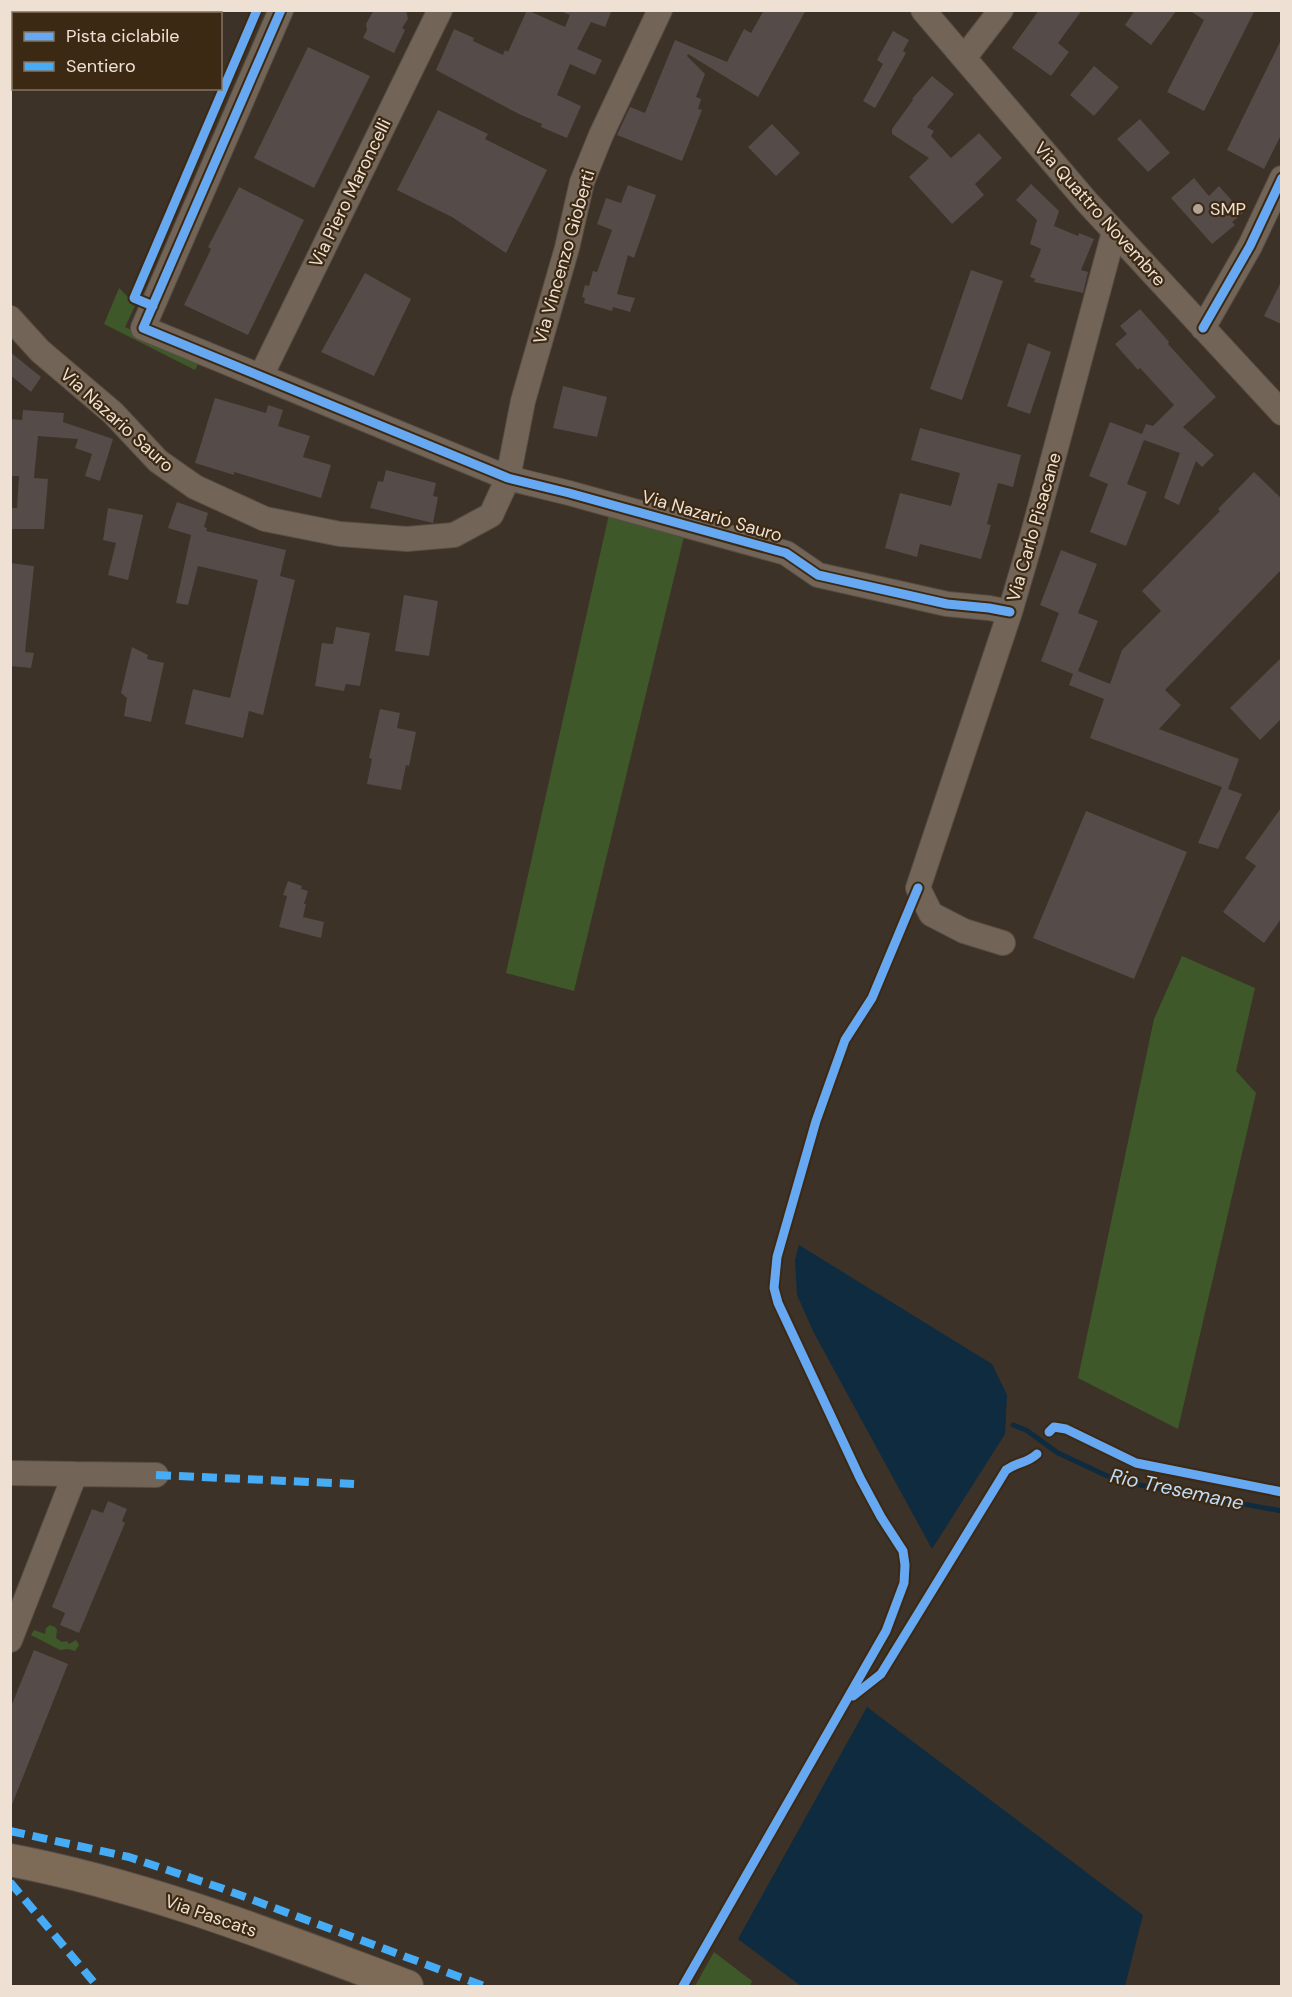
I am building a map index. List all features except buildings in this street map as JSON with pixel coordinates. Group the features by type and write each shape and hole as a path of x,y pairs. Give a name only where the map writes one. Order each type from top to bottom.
{"main road":[{"name":"Via Pascats","path":"10,1860 82,1876 163,1899 407,1986"}],"street":[{"path":"281,10 143,328 508,478"},
{"name":"Via Piero Maroncelli","path":"261,376 440,10"},
{"name":"Via Vincenzo Gioberti","path":"508,478 523,401 567,248 582,182 601,135 660,10"},
{"name":"Via Quattro Novembre","path":"923,10 1087,202 1281,413"},
{"path":"964,58 1001,10"},
{"path":"1203,328 1250,246 1281,178"},
{"name":"Via Carlo Pisacane","path":"1003,943 964,931 931,914 918,888 1010,612 1114,232"},
{"name":"Via Nazario Sauro","path":"10,318 40,351 113,413 159,460 195,487 265,519 340,534 407,539 454,535 491,515 508,478 786,553 818,575 946,604 1010,612"},
{"path":"10,1473 156,1475"},
{"path":"10,1640 75,1474"}],"green space":[{"path":"119,288 130,299 129,303 135,306 125,327 199,362 195,370 104,324"},
{"path":"612,501 688,520 574,991 506,973"},
{"path":"1182,956 1255,988 1236,1071 1256,1093 1178,1429 1078,1378 1154,1019"},
{"path":"50,1625 55,1627 56,1638 62,1642 67,1641 69,1644 76,1640 79,1645 75,1651 60,1650 31,1635 34,1630 45,1634 46,1628"},
{"path":"714,1952 752,1981 750,1986 695,1986"}],"water":[{"path":"799,1245 992,1364 1007,1395 1005,1434 932,1549 814,1333 797,1295 795,1260"},
{"path":"867,1707 1143,1915 1125,1986 801,1986 738,1939"}],"waterway":[{"name":"Rio Tresemane","path":"1013,1425 1026,1430 1058,1453 1118,1481 1282,1511"}],"marked path":[{"path":"156,1475 354,1484"},
{"path":"10,1831 129,1857 221,1888 484,1986"},
{"path":"10,1882 97,1986"}],"cycle path":[{"path":"153,306 134,298 257,10"},
{"path":"281,10 143,328 508,478 786,553 818,575 947,604 1010,612"},
{"path":"1203,328 1250,246 1282,178"},
{"path":"683,1986 886,1631 904,1583 903,1551 860,1478 778,1303 774,1288 777,1257 816,1121 845,1040 872,998 918,888"},
{"path":"1049,1432 1054,1427 1066,1429 1136,1463 1282,1492"},
{"path":"853,1696 881,1674 1006,1470 1037,1454"}],"place":[{"name":"SMP","path":"1198,209"}]}
